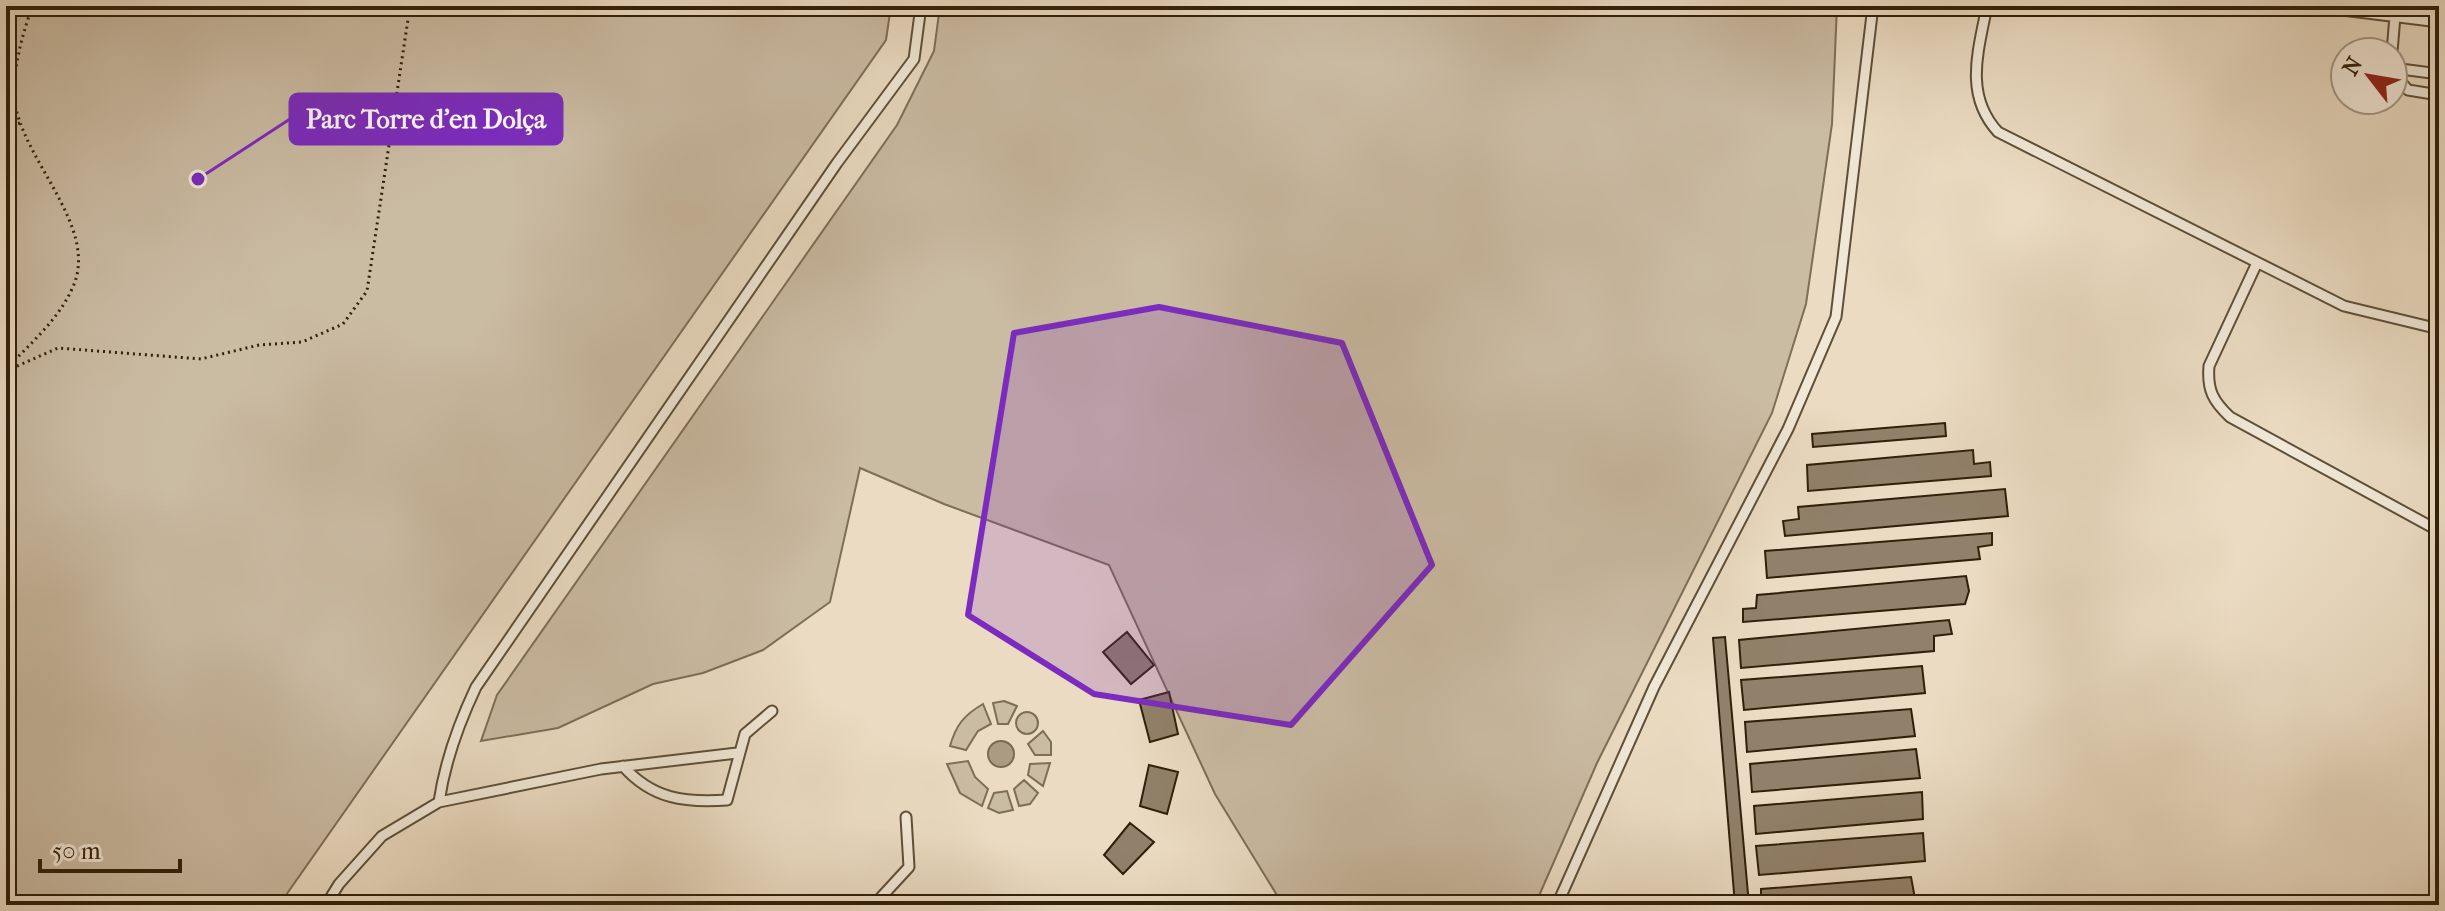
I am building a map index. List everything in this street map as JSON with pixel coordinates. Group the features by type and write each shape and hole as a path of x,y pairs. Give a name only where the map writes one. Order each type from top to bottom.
{"lane":[{"path":"439,802 444,769 458,725 476,687 837,163 914,59 921,6"},
{"path":"1557,905 1654,687 1788,429 1836,317 1873,6"},
{"path":"1987,6 1976,62 1976,94 1983,116 1998,132 2256,265 2344,306 2439,329"},
{"path":"2310,6 2439,22"},
{"path":"2393,36 2395,16"},
{"path":"2409,72 2439,74"},
{"path":"2409,90 2439,95"},
{"path":"2256,265 2209,366 2207,384 2213,401 2230,417 2439,531"},
{"path":"623,766 637,783 686,803 727,800 737,753 745,734 772,711"},
{"path":"326,905 339,884 382,836 439,802 623,766 737,753"},
{"path":"874,905 909,867 906,817"}],"path":[{"path":"6,370 51,320 74,287 78,253 73,220 32,156 13,95 26,22 33,6"},
{"path":"6,370 58,348 201,359 259,345 302,342 343,324 367,291 410,6"},
{"path":"6,124 22,123"}],"highlighted area":[{"path":"1159,307 1342,343 1432,565 1291,725 1094,694 968,615 1014,333"}],"shaded area":[{"path":"6,6 891,6 886,40 279,905 6,905"},
{"path":"940,6 1837,6 1832,124 1806,304 1772,413 1597,763 1535,905 1283,905 1215,794 1109,565 944,504 860,468 830,602 763,650 703,673 653,684 558,728 481,741 497,695 897,125 934,51"},
{"path":"1004,701 1017,706 1008,724 998,724 993,703"},
{"path":"983,704 991,724 978,731 966,750 950,746 962,721"},
{"path":"1027,712 1038,723 1027,734 1016,723"},
{"path":"1043,731 1051,742 1051,755 1035,755 1028,744"},
{"path":"1001,741 1010,745 1014,754 1010,763 1001,767 992,763 988,754 992,745"},
{"path":"968,761 975,777 988,789 982,806 960,793 947,764"},
{"path":"1050,763 1043,786 1028,775 1030,764"},
{"path":"1024,780 1038,793 1030,804 1019,806 1014,789"},
{"path":"1007,791 1013,810 999,813 988,808 994,793"}],"building":[{"path":"1945,423 1946,436 1813,447 1812,434"},
{"path":"1973,450 1974,464 1990,462 1991,476 1808,491 1807,465"},
{"path":"2005,489 2008,516 1785,536 1783,521 1799,519 1798,507"},
{"path":"1992,533 1992,545 1978,547 1980,559 1767,578 1765,551"},
{"path":"1966,576 1969,591 1965,604 1743,622 1743,609 1756,608 1757,595"},
{"path":"1949,620 1952,634 1934,636 1934,651 1741,668 1739,640"},
{"path":"1127,632 1154,665 1131,684 1103,652"},
{"path":"1725,637 1749,905 1735,905 1713,638"},
{"path":"1922,666 1925,693 1744,710 1741,680"},
{"path":"1169,692 1178,734 1150,742 1139,700"},
{"path":"1911,709 1915,736 1747,752 1745,722"},
{"path":"1916,749 1920,778 1752,792 1750,764"},
{"path":"1149,765 1178,772 1167,814 1140,806"},
{"path":"1922,792 1923,819 1756,834 1754,806"},
{"path":"1130,823 1154,842 1123,874 1104,855"},
{"path":"1923,833 1925,861 1759,875 1756,846"},
{"path":"1911,877 1916,904 1761,905 1761,889"}],"place":[{"name":"Parc Torre d'en Dolça","path":"198,179"}]}
